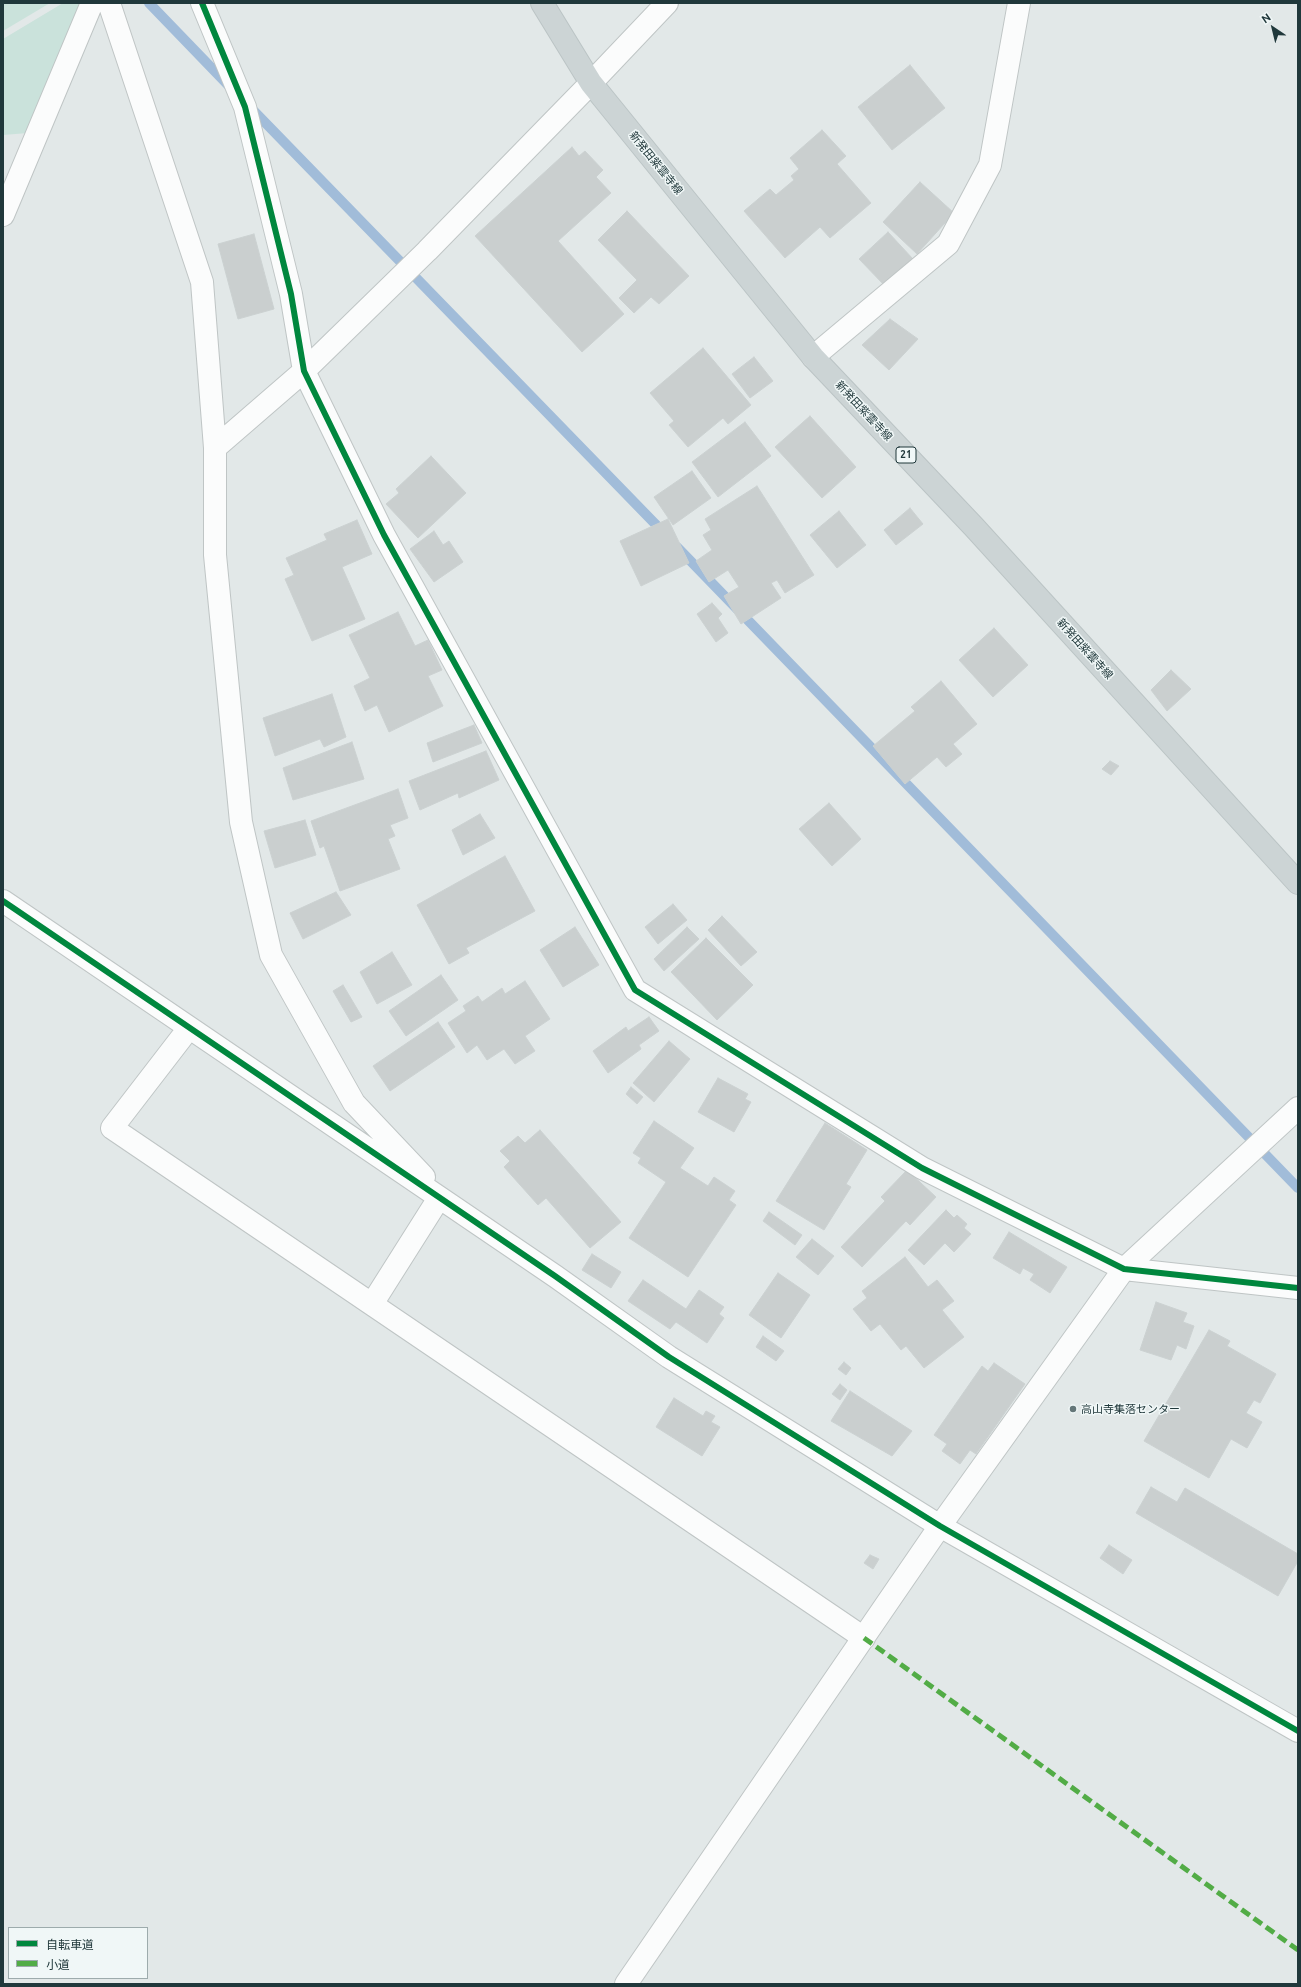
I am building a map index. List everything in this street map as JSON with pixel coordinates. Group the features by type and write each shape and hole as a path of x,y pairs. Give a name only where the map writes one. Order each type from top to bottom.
{"main road":[{"name":"新発田紫雲寺線","path":"542,3 591,84 813,357 974,527 1298,884"}],"street":[{"path":"3,215 92,3"},
{"path":"109,3 202,282 215,448 215,555 241,822 271,955 354,1103 446,1203"},
{"path":"202,3 245,107 291,294 304,371 384,535 635,990 922,1168 1124,1269 1298,1288"},
{"path":"215,448 304,371 426,251 591,84 667,3"},
{"path":"813,357 948,244 990,164 1019,3"},
{"path":"3,902 555,1276 669,1357 940,1526 1298,1731"},
{"path":"189,1028 112,1128 864,1638"},
{"path":"626,1984 940,1526 1124,1269 1298,1108"},
{"path":"372,1304 446,1203"}],"green space":[{"path":"3,3 50,3 3,31"},
{"path":"63,3 86,3 28,133 3,135 3,39"}],"building":[{"path":"910,65 945,108 892,150 858,107"},
{"path":"822,130 846,156 837,164 871,203 830,238 820,227 785,258 744,211 770,189 776,195 794,180 791,176 799,169 790,158"},
{"path":"572,147 579,156 585,151 603,170 596,177 611,193 558,241 624,314 582,352 475,236"},
{"path":"920,182 954,213 917,254 883,222"},
{"path":"627,211 689,276 659,304 651,297 634,313 619,298 637,280 598,240"},
{"path":"888,232 913,259 885,286 859,259"},
{"path":"254,234 274,309 238,319 218,244"},
{"path":"890,319 918,339 889,370 862,345"},
{"path":"703,348 751,405 728,424 723,418 688,447 669,425 674,421 650,393"},
{"path":"754,357 773,381 750,398 732,374"},
{"path":"810,416 856,467 822,498 775,447"},
{"path":"745,422 771,456 718,497 692,462"},
{"path":"431,456 466,493 418,538 386,504 399,493 396,489"},
{"path":"692,471 711,498 673,525 654,497"},
{"path":"757,486 814,575 785,593 777,580 771,583 781,598 741,624 724,596 739,587 728,570 709,582 696,561 712,550 703,535 711,530 705,519"},
{"path":"910,508 923,524 896,545 884,530"},
{"path":"839,511 866,545 837,568 810,535"},
{"path":"668,519 689,563 641,586 620,541"},
{"path":"357,520 372,554 342,567 365,619 312,641 285,579 294,575 286,558 327,540 324,534"},
{"path":"434,531 443,545 449,541 463,562 434,582 410,549"},
{"path":"712,603 722,614 718,618 728,633 716,642 697,614"},
{"path":"398,612 415,646 428,640 442,670 428,676 443,706 389,732 377,705 365,711 354,686 370,678 349,635"},
{"path":"994,628 1028,665 993,697 959,660"},
{"path":"1171,670 1191,689 1167,711 1151,690"},
{"path":"941,681 977,724 953,744 962,754 946,767 937,757 905,784 873,746 915,711 911,707"},
{"path":"332,694 346,737 324,747 320,739 275,756 263,718"},
{"path":"474,725 482,743 433,762 427,743"},
{"path":"352,742 364,779 293,800 283,768"},
{"path":"486,751 499,780 459,798 458,793 420,810 409,781"},
{"path":"1110,761 1119,766 1111,775 1102,769"},
{"path":"398,789 408,818 390,825 395,836 388,839 400,869 340,891 324,846 320,848 311,821"},
{"path":"829,803 861,839 832,866 799,829"},
{"path":"480,814 495,838 463,855 452,830"},
{"path":"305,820 316,855 275,868 264,831"},
{"path":"505,856 535,911 466,948 469,953 449,964 417,905"},
{"path":"336,892 351,915 303,939 290,913"},
{"path":"673,904 687,920 658,944 645,927"},
{"path":"722,916 757,952 741,966 708,930"},
{"path":"575,927 599,965 563,987 540,950"},
{"path":"687,927 699,939 664,971 654,959"},
{"path":"706,938 753,985 717,1020 671,972"},
{"path":"392,952 412,985 377,1004 360,972"},
{"path":"441,975 458,1000 406,1036 389,1011"},
{"path":"525,981 550,1019 525,1036 535,1051 515,1064 504,1049 487,1060 477,1045 467,1053 448,1023 466,1011 463,1006 478,996 482,1002 502,988 505,994"},
{"path":"343,985 362,1017 351,1022 333,991"},
{"path":"649,1017 659,1031 639,1045 641,1049 608,1073 593,1051 626,1027 628,1031"},
{"path":"438,1022 455,1047 390,1091 373,1066"},
{"path":"669,1041 690,1059 654,1102 633,1083"},
{"path":"718,1078 748,1094 745,1099 751,1102 734,1132 698,1112"},
{"path":"631,1087 643,1097 637,1104 626,1094"},
{"path":"654,1121 694,1148 680,1168 708,1186 714,1177 735,1191 729,1200 736,1205 688,1277 629,1238 666,1182 638,1163 641,1158 633,1153"},
{"path":"825,1123 867,1150 846,1184 851,1187 824,1230 776,1201"},
{"path":"540,1130 621,1222 590,1248 546,1198 538,1205 504,1167 510,1161 500,1151 518,1136 525,1143"},
{"path":"907,1170 936,1197 910,1225 906,1221 862,1267 841,1247 885,1201 881,1197"},
{"path":"946,1210 954,1218 957,1215 967,1224 964,1228 971,1234 954,1252 945,1243 924,1265 908,1250"},
{"path":"769,1212 802,1235 795,1245 763,1221"},
{"path":"1009,1232 1067,1267 1050,1293 1030,1280 1034,1274 1023,1268 1020,1274 993,1258"},
{"path":"812,1239 834,1256 818,1275 796,1257"},
{"path":"592,1254 621,1272 611,1288 582,1270"},
{"path":"905,1257 928,1287 937,1280 954,1301 942,1310 964,1337 924,1368 906,1346 901,1350 880,1324 871,1331 853,1309 867,1298 862,1291"},
{"path":"778,1273 810,1295 781,1338 749,1315"},
{"path":"643,1280 686,1309 699,1290 724,1307 719,1314 724,1318 707,1343 676,1322 670,1329 628,1301"},
{"path":"1156,1302 1187,1313 1183,1322 1194,1326 1186,1349 1177,1345 1171,1360 1140,1350"},
{"path":"1209,1330 1230,1341 1227,1346 1276,1374 1260,1403 1254,1400 1246,1413 1262,1422 1247,1448 1231,1439 1209,1478 1144,1441"},
{"path":"763,1336 784,1351 776,1361 756,1347"},
{"path":"844,1362 851,1368 846,1375 838,1369"},
{"path":"994,1363 1025,1384 976,1454 970,1450 960,1464 942,1451 947,1444 934,1435 982,1366 988,1371"},
{"path":"840,1384 847,1390 840,1400 832,1394"},
{"path":"850,1391 912,1431 892,1456 831,1421"},
{"path":"674,1398 703,1416 706,1411 715,1416 711,1422 720,1427 702,1456 656,1427"},
{"path":"1151,1487 1177,1502 1185,1488 1298,1554 1298,1561 1278,1596 1136,1513"},
{"path":"1109,1545 1132,1560 1123,1574 1100,1558"},
{"path":"870,1555 879,1559 873,1569 864,1563"}],"waterway":[{"path":"149,3 230,87"},
{"path":"250,107 665,534"},
{"path":"677,547 1298,1188"}],"marked path":[{"path":"864,1638 1298,1950"}],"cycle path":[{"path":"202,3 245,107 291,294 304,371 384,535 635,990 922,1168 1124,1269 1298,1288"},
{"path":"3,901 555,1276 669,1357 940,1526 1298,1731"}],"place":[{"name":"高山寺集落センター","path":"1073,1409"}]}
